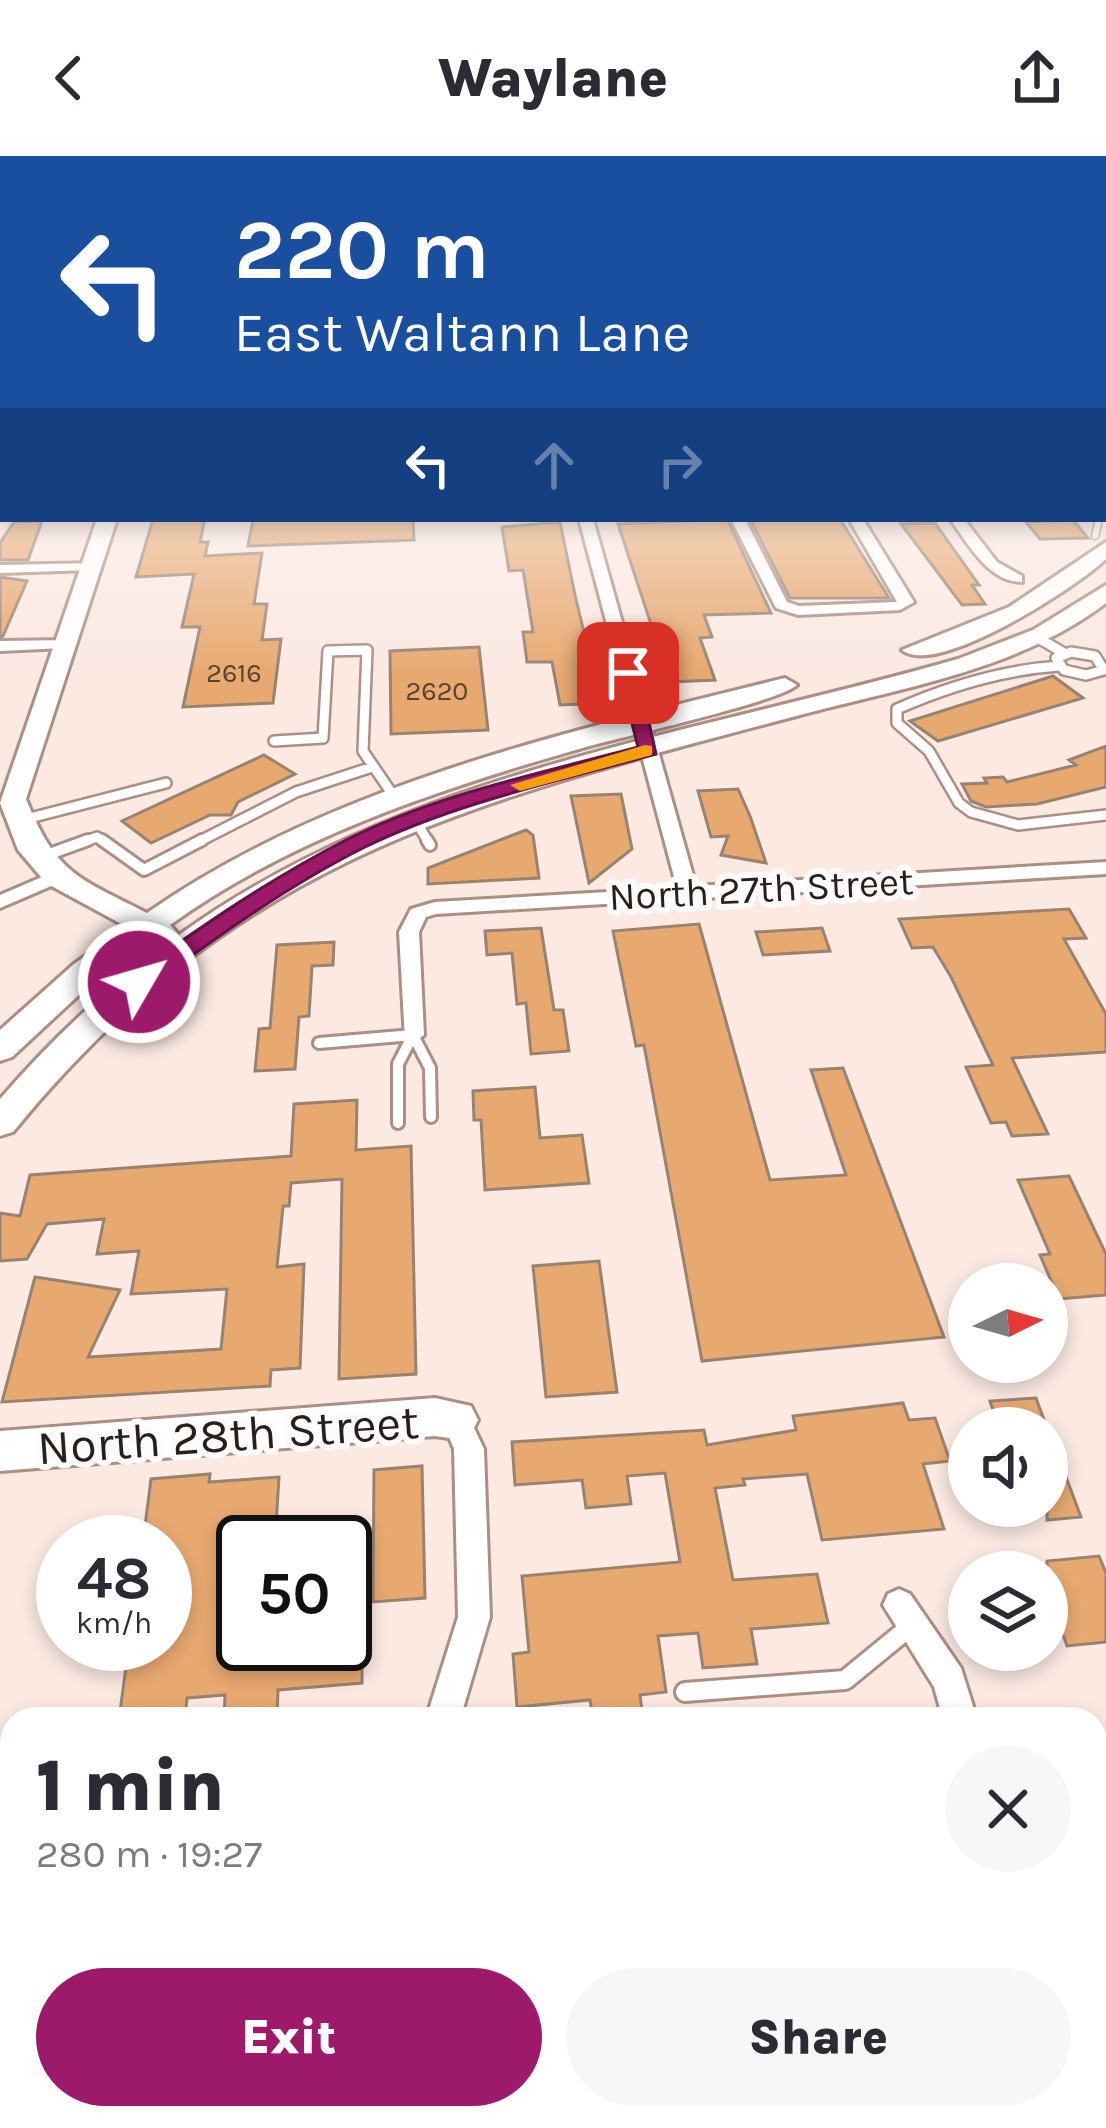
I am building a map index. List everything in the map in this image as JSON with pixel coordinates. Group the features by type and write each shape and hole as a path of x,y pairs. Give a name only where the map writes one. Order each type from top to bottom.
{"main road":[{"path":"110,525 91,566 12,799 17,821 47,867 145,927 190,943"},
{"path":"645,737 1026,609 1084,571 1100,542"},
{"path":"0,1123 73,1040 190,943 457,774 645,737 980,657 1034,635 1106,592"},
{"path":"0,1049 145,927 274,849 405,808"},
{"name":"North 28th Street","path":"0,1451 435,1417 456,1420"}],"street":[{"path":"587,522 688,892"},
{"path":"740,522 781,605 798,611 900,606 907,602 858,522"},
{"path":"960,522 992,565 1017,580"},
{"path":"0,569 91,566"},
{"path":"0,646 64,643"},
{"path":"0,902 47,867"},
{"name":"North 27th Street","path":"413,1036 409,932 418,913 1106,868"},
{"path":"447,1707 474,1617 469,1449 456,1420"},
{"path":"905,1615 949,1681 957,1707"}],"lane":[{"path":"1034,635 1064,653 1087,653 1105,665 1100,673 1086,675 1058,666 1013,672 914,701 897,710 897,723 929,751 959,803 970,812 1018,825 1106,815"},
{"path":"274,741 323,738 328,651 367,650 363,752 430,845"},
{"path":"1058,666 1056,658 1064,653"},
{"path":"47,867 97,837 144,870 296,792 372,767"},
{"path":"17,821 166,783"},
{"path":"319,1042 413,1036"},
{"path":"413,1036 430,1068 431,1117"},
{"path":"398,1123 398,1064 413,1036"},
{"path":"686,1692 844,1680 905,1615"}],"building":[{"path":"14,522 42,522 28,560 0,560 0,543"},
{"path":"152,522 204,522 200,542 208,542 205,556 262,553 254,604 267,604 262,640 281,639 273,703 183,707 200,627 182,627 194,574 136,577"},
{"path":"252,522 413,522 414,540 248,546"},
{"path":"560,522 601,703 560,705 552,662 527,662 523,632 533,632 523,570 509,571 502,527"},
{"path":"728,522 771,613 704,615 712,637 700,638 715,680 670,682 618,524"},
{"path":"752,522 842,522 889,598 790,598"},
{"path":"1026,522 1075,522 1088,538 1040,539"},
{"path":"935,523 979,585 972,585 985,604 962,605 901,524"},
{"path":"0,577 27,581 0,637"},
{"path":"479,647 488,730 391,734 390,651"},
{"path":"1053,676 1083,698 938,741 910,721"},
{"path":"1106,746 1106,787 1037,804 986,807 971,801 962,784 1003,777 1007,782 1076,765 1069,760"},
{"path":"264,755 295,774 238,802 231,815 210,815 151,843 122,821"},
{"path":"738,789 766,863 721,855 728,836 711,837 698,791"},
{"path":"621,794 632,849 589,883 571,796"},
{"path":"526,830 533,835 539,878 428,884 428,868"},
{"path":"1069,909 1086,938 1064,939 1106,1014 1106,1052 1012,1058 1048,1134 1012,1136 1006,1122 991,1123 966,1067 993,1065 951,977 933,947 912,948 899,919"},
{"path":"699,924 770,1180 846,1175 811,1070 843,1068 944,1337 702,1361 644,1045 636,1046 613,931"},
{"path":"541,928 554,1010 563,1010 569,1051 531,1054 526,1003 517,1004 512,953 487,955 485,931"},
{"path":"822,928 830,951 763,955 756,932"},
{"path":"334,942 333,965 312,966 309,1016 299,1017 295,1069 255,1071 259,1029 270,1028 277,945"},
{"path":"535,1087 540,1138 582,1135 589,1183 485,1190 481,1120 474,1120 473,1091"},
{"path":"357,1100 356,1150 411,1146 416,1374 339,1379 342,1179 291,1183 289,1206 283,1206 277,1267 304,1264 300,1368 271,1370 270,1386 2,1402 35,1277 120,1290 88,1357 221,1349 227,1289 131,1294 139,1251 97,1254 104,1219 47,1224 27,1259 0,1261 0,1213 20,1216 30,1175 291,1156 294,1104"},
{"path":"1069,1176 1106,1254 1106,1295 1068,1298 1068,1263 1043,1263 1040,1255 1050,1254 1018,1180"},
{"path":"599,1261 617,1392 546,1397 533,1266"},
{"path":"1036,1398 1039,1407 992,1407 990,1401"},
{"path":"903,1403 909,1420 935,1418 948,1461 923,1464 944,1529 822,1540 807,1474 743,1479 745,1485 715,1488 733,1580 817,1574 828,1623 751,1629 757,1664 703,1668 698,1633 658,1636 666,1692 640,1695 642,1707 591,1707 590,1700 517,1707 513,1654 529,1652 522,1576 680,1562 665,1473 627,1476 631,1504 586,1508 582,1480 515,1485 512,1442 704,1430 707,1445 796,1430 793,1416"},
{"path":"422,1466 425,1598 373,1602 374,1470"},
{"path":"210,1474 209,1482 279,1477 277,1515 216,1515 216,1671 362,1671 362,1683 278,1690 277,1707 224,1707 225,1695 187,1698 186,1707 121,1707 125,1671 192,1671 192,1515 146,1515 151,1479"},
{"path":"1068,1482 1081,1517 1068,1518"},
{"path":"1099,1556 1106,1573 1106,1642 1068,1646 1068,1559"}],"slow traffic":[{"path":"520,785 645,751"}],"route":[{"path":"139,982 248,904 360,842 491,793 649,750 628,673"}]}
